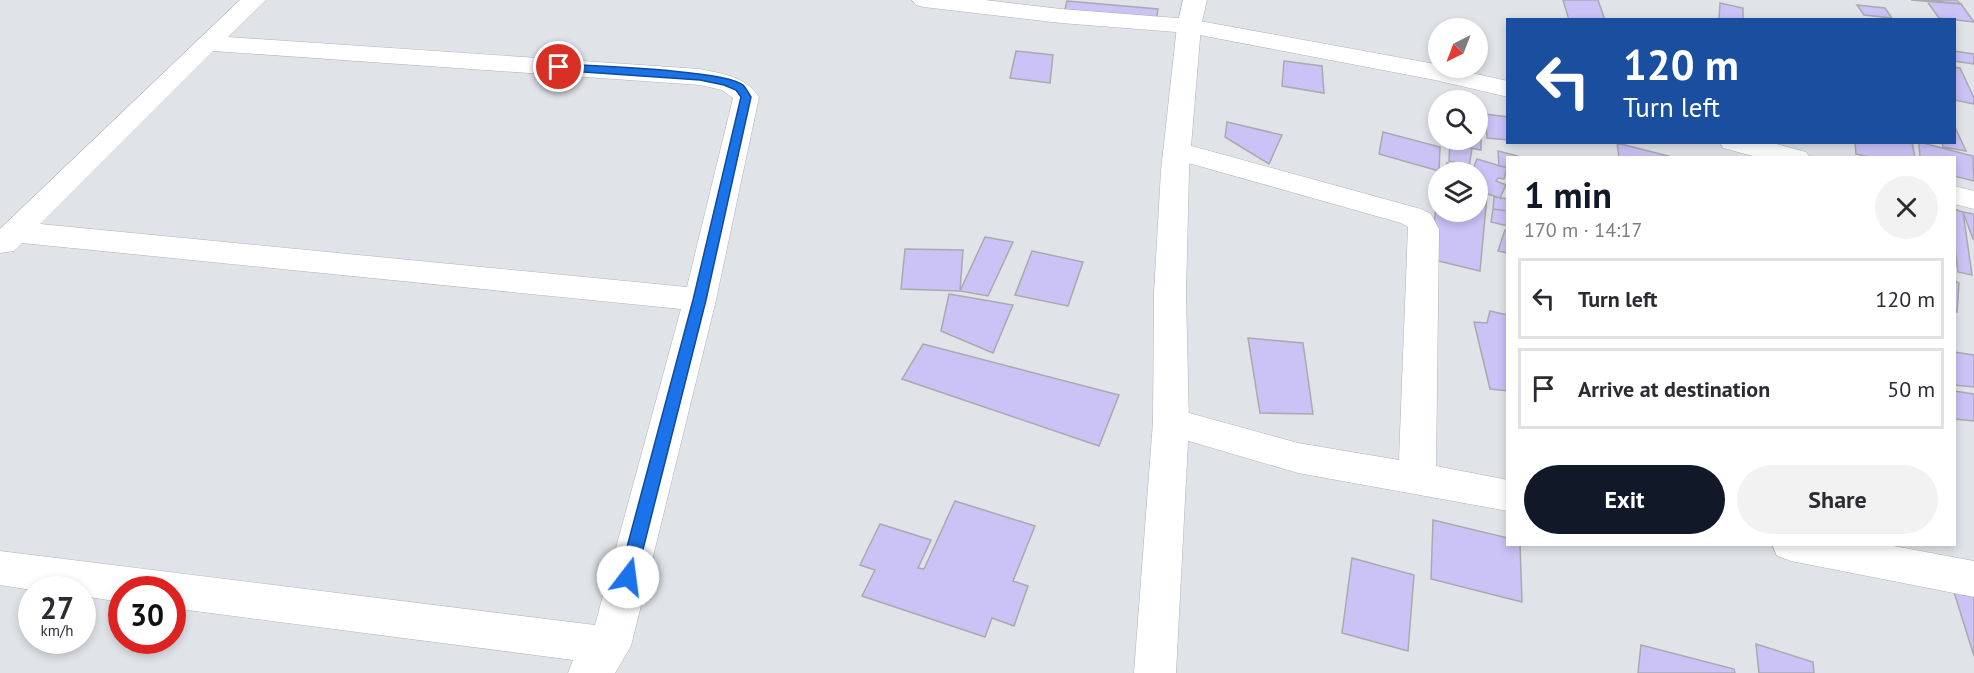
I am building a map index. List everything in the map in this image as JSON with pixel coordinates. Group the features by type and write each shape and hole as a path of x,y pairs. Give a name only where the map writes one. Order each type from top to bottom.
{"street":[{"path":"8,240 207,43 254,0"},
{"path":"924,0 1061,16 1192,13 1506,89"},
{"path":"1155,673 1171,422 1170,293 1177,151 1192,13"},
{"path":"186,592 599,660 700,300 746,97 740,88 727,82 700,77 207,43"},
{"path":"1741,144 1788,156"},
{"path":"1177,151 1411,216 1420,221 1425,229 1417,414 1417,478"},
{"path":"1956,196 1974,200"},
{"path":"8,240 700,300"},
{"path":"1171,422 1298,458 1506,495"},
{"path":"1801,546 1974,579"},
{"path":"0,568 108,582"}],"building":[{"path":"1563,0 1598,0 1604,18 1568,18"},
{"path":"1911,0 1956,0 1961,4"},
{"path":"1926,0 1961,4 1974,22 1956,20 1956,18 1939,18"},
{"path":"1067,1 1158,9 1156,22 1064,13"},
{"path":"1720,3 1743,8 1743,18 1719,18"},
{"path":"1857,5 1885,8 1892,18 1864,15"},
{"path":"1016,51 1053,55 1050,83 1010,78"},
{"path":"1956,51 1974,54 1974,64 1956,61"},
{"path":"1284,61 1322,66 1324,93 1282,86"},
{"path":"1956,67 1960,68 1974,98 1974,104 1956,100"},
{"path":"1488,114 1506,117 1506,140 1488,138"},
{"path":"1227,122 1282,135 1269,164 1225,137"},
{"path":"1956,129 1966,151 1943,147 1942,144 1956,144"},
{"path":"1383,132 1428,144 1428,150 1440,150 1439,162 1428,162 1428,168 1379,154"},
{"path":"1617,144 1668,156 1619,156"},
{"path":"1855,144 1912,144 1915,156 1864,156 1856,154"},
{"path":"1919,144 1973,156 1974,181 1956,176 1956,156 1920,156"},
{"path":"1450,150 1472,150 1470,162 1449,161"},
{"path":"1498,151 1518,156 1506,156 1506,167 1499,166"},
{"path":"1488,162 1506,168 1504,179 1498,178 1496,181 1506,185 1500,198 1488,194"},
{"path":"1494,197 1506,199 1506,211 1493,209"},
{"path":"1493,209 1506,211 1506,226 1491,222"},
{"path":"1956,210 1963,212 1972,275 1958,272"},
{"path":"1963,212 1974,214 1974,239 1973,239"},
{"path":"1434,222 1485,222 1480,271 1430,259"},
{"path":"1505,230 1506,230 1506,253 1498,251"},
{"path":"985,237 1013,242 988,296 960,291"},
{"path":"905,249 963,250 960,291 901,289"},
{"path":"1032,251 1083,262 1068,306 1015,295"},
{"path":"1956,282 1959,283 1956,312"},
{"path":"949,294 1013,305 993,353 941,331"},
{"path":"1490,311 1506,315 1506,391 1490,389 1474,322 1487,323"},
{"path":"1248,338 1303,343 1313,414 1260,413"},
{"path":"923,344 1119,395 1099,446 902,379"},
{"path":"1956,352 1974,355 1974,387 1956,385"},
{"path":"1956,391 1974,394 1974,421 1956,419"},
{"path":"955,501 1035,526 1013,581 1028,586 1014,626 992,618 985,637 862,596 875,570 860,565 880,524 931,540 918,568 924,569"},
{"path":"1433,520 1506,538 1506,546 1520,546 1522,602 1431,579"},
{"path":"1352,558 1414,575 1408,651 1342,633"},
{"path":"1954,592 1974,597 1974,656"},
{"path":"1756,644 1813,662 1814,673 1759,673"},
{"path":"1641,645 1734,669 1735,673 1638,673"}],"route":[{"path":"559,67 700,77 727,82 740,88 746,97 700,300 628,577"}]}
